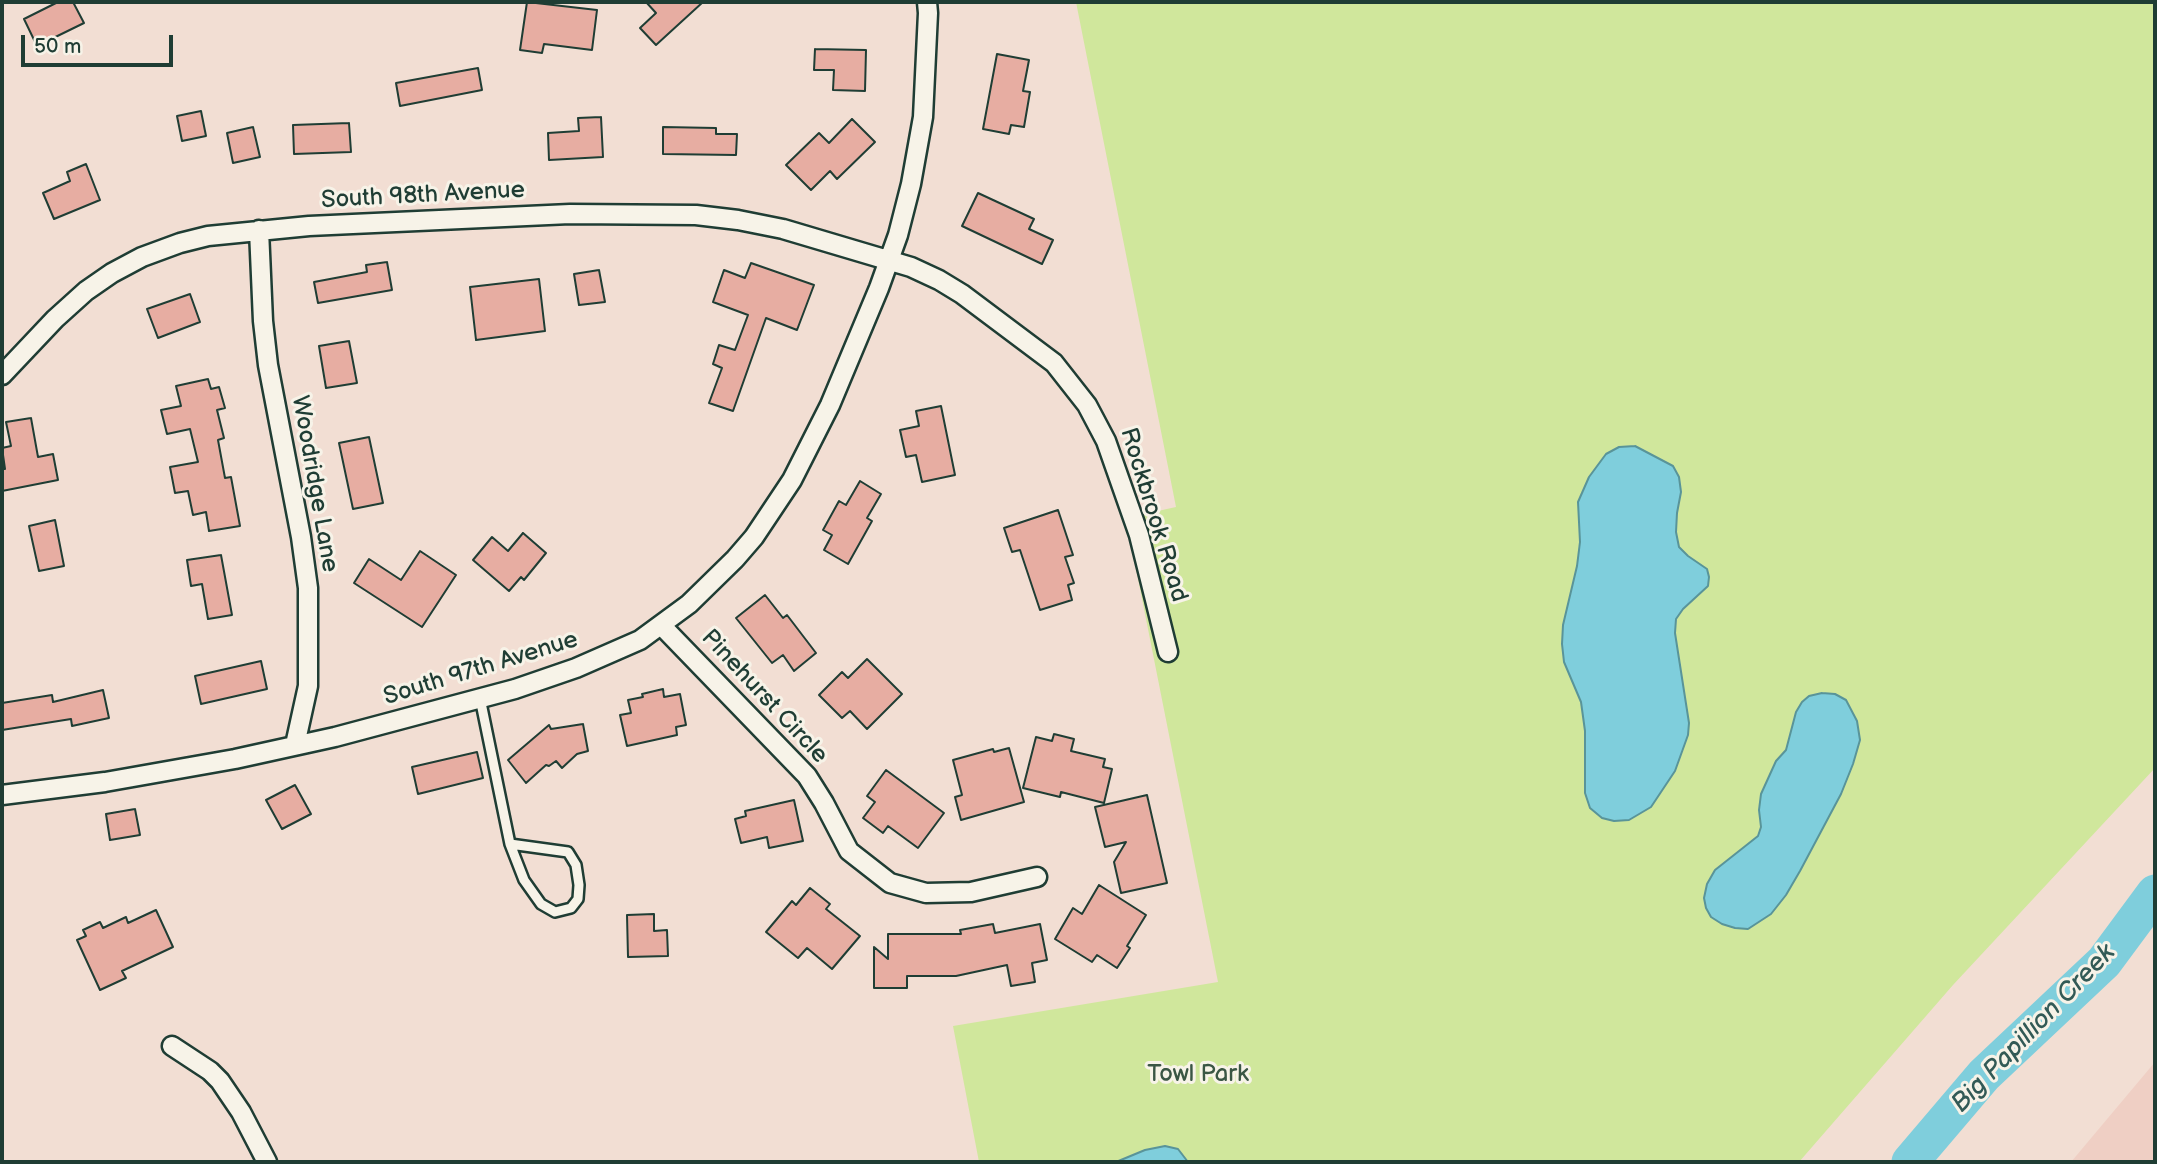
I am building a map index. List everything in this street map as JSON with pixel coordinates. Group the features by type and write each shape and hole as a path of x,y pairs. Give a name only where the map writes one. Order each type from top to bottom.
{"street":[{"path":"888,260 898,236 911,184 923,117 929,13 927,2"},
{"name":"South 98th Avenue","path":"2,375 55,319 111,273 142,257 208,236 378,222 570,214 696,215 783,229 888,260"},
{"name":"Woodridge Lane","path":"259,230 268,365 301,537 308,588 308,686 295,745"},
{"name":"South 97th Avenue","path":"2,795 105,782 235,759 335,737 480,698 576,668 640,640 689,604 735,559 754,537 792,480 830,405 888,260"},
{"name":"Rockbrook Road","path":"888,260 939,280 962,294 1054,363 1087,405 1106,441 1139,535 1168,652"},
{"name":"Pinehurst Circle","path":"661,625 807,776 849,851 890,883 926,893 971,892 1037,877"},
{"path":"172,1046 210,1071 220,1081 241,1112 267,1162"}],"lane":[{"path":"480,698 510,844 524,880 541,904 555,912 571,908 578,899 579,885 576,865 568,852 510,844"}],"shaded area":[{"path":"2155,1062 2155,1162 2071,1162"}],"green space":[{"name":"Towl Park","path":"1076,2 2155,2 2155,768 1953,985 1799,1162 979,1162 953,1026 1218,982 1126,518 1176,507"}],"water":[{"path":"1635,446 1673,466 1679,477 1681,492 1676,532 1679,547 1707,569 1709,577 1708,586 1676,619 1675,633 1689,723 1688,735 1675,771 1651,807 1629,820 1614,821 1602,818 1590,808 1585,793 1585,731 1581,702 1564,662 1563,625 1580,542 1578,502 1589,477 1606,454 1619,447"},
{"path":"1835,694 1846,700 1857,721 1860,740 1841,794 1786,895 1771,914 1748,929 1722,924 1711,917 1706,908 1704,898 1707,884 1715,870 1758,836 1761,827 1761,794 1776,761 1786,750 1796,712 1809,696"},
{"path":"1165,1146 1178,1149 1188,1162 1116,1162 1145,1150"}],"building":[{"path":"58,2 73,2 84,23 37,46 24,19"},
{"path":"527,2 597,10 592,50 544,44 542,53 520,50"},
{"path":"646,2 703,2 656,45 640,28 656,13"},
{"path":"815,49 866,50 865,91 833,90 834,70 814,70"},
{"path":"997,54 1029,60 1023,91 1030,92 1024,127 1011,125 1009,134 983,129"},
{"path":"478,68 482,90 400,106 396,83"},
{"path":"201,111 206,136 182,141 177,116"},
{"path":"601,117 603,157 549,160 548,133 579,131 578,118"},
{"path":"852,119 875,142 837,179 830,171 811,190 786,165 819,133 829,143"},
{"path":"349,123 351,152 294,154 293,125"},
{"path":"253,127 260,157 233,163 227,133"},
{"path":"663,127 716,128 716,134 737,134 736,155 663,154"},
{"path":"86,164 100,200 54,219 43,193 70,181 67,172"},
{"path":"978,193 1034,219 1029,229 1053,240 1042,264 962,226"},
{"path":"387,262 392,290 318,303 314,282 367,272 366,265"},
{"path":"751,263 814,285 797,330 766,318 733,411 709,403 722,368 713,364 719,345 735,350 748,315 713,302 724,270 745,278"},
{"path":"599,270 605,302 579,305 574,274"},
{"path":"539,279 545,331 476,340 470,287"},
{"path":"190,294 200,322 158,338 147,309"},
{"path":"349,341 357,383 326,388 319,346"},
{"path":"208,379 211,389 219,387 225,408 217,410 224,438 218,440 225,478 231,477 240,526 209,531 206,512 193,515 188,491 175,493 170,467 198,462 190,429 167,434 161,410 181,406 176,386"},
{"path":"941,406 955,475 922,482 916,455 906,457 900,430 919,426 916,411"},
{"path":"31,418 38,457 53,454 58,480 2,491 2,469 5,469 2,448 11,446 6,422"},
{"path":"369,437 383,503 353,509 339,443"},
{"path":"860,481 881,494 867,518 872,521 848,564 824,550 832,535 823,530 839,501 846,505"},
{"path":"1058,510 1073,555 1065,557 1074,583 1068,585 1072,600 1040,610 1020,550 1012,552 1004,528"},
{"path":"55,520 64,566 39,571 29,526"},
{"path":"523,533 546,553 524,580 521,577 509,591 473,560 492,537 508,551"},
{"path":"420,551 456,575 422,627 354,583 369,559 401,580"},
{"path":"221,555 232,615 208,619 202,584 191,586 187,560"},
{"path":"765,595 783,618 787,615 816,653 794,671 783,655 772,663 736,618"},
{"path":"867,659 902,694 867,729 850,711 842,718 819,695 842,672 848,678"},
{"path":"261,661 267,689 201,704 195,676"},
{"path":"663,689 664,697 680,694 686,725 676,727 677,735 627,746 620,715 631,713 628,700"},
{"path":"103,690 109,718 72,726 71,719 2,730 2,703 52,695 53,702"},
{"path":"583,724 588,751 577,754 562,768 556,761 546,765 526,783 508,760 549,725 551,729"},
{"path":"1054,734 1074,739 1071,751 1105,759 1103,767 1112,769 1104,803 1061,792 1060,797 1023,788 1036,737 1052,741"},
{"path":"1009,748 1024,802 961,820 955,797 962,795 953,760 993,749 994,752"},
{"path":"477,752 483,778 418,794 412,767"},
{"path":"886,770 944,813 918,848 888,826 883,833 863,818 875,802 867,796"},
{"path":"295,785 311,814 282,829 266,800"},
{"path":"1147,795 1167,883 1121,893 1114,862 1126,842 1105,847 1095,807"},
{"path":"794,800 803,841 769,848 767,837 741,843 735,819 746,816 745,811"},
{"path":"135,809 140,835 110,840 106,814"},
{"path":"1099,885 1146,915 1117,968 1097,955 1092,962 1055,939 1073,908 1082,914"},
{"path":"810,888 830,904 826,909 860,936 832,969 807,948 798,958 766,932 792,901 796,905"},
{"path":"156,910 173,947 122,971 126,978 100,990 77,940 86,936 83,930 100,922 103,928 126,917 128,923"},
{"path":"654,914 654,931 667,930 668,956 628,957 627,915"},
{"path":"993,924 995,933 1040,924 1047,960 1032,963 1035,982 1011,986 1007,965 956,976 907,976 907,988 874,988 874,947 888,959 888,934 961,934 960,930"}],"waterway":[{"name":"Big Papillion Creek","path":"1910,1162 1984,1075 2104,962 2155,893"}]}
